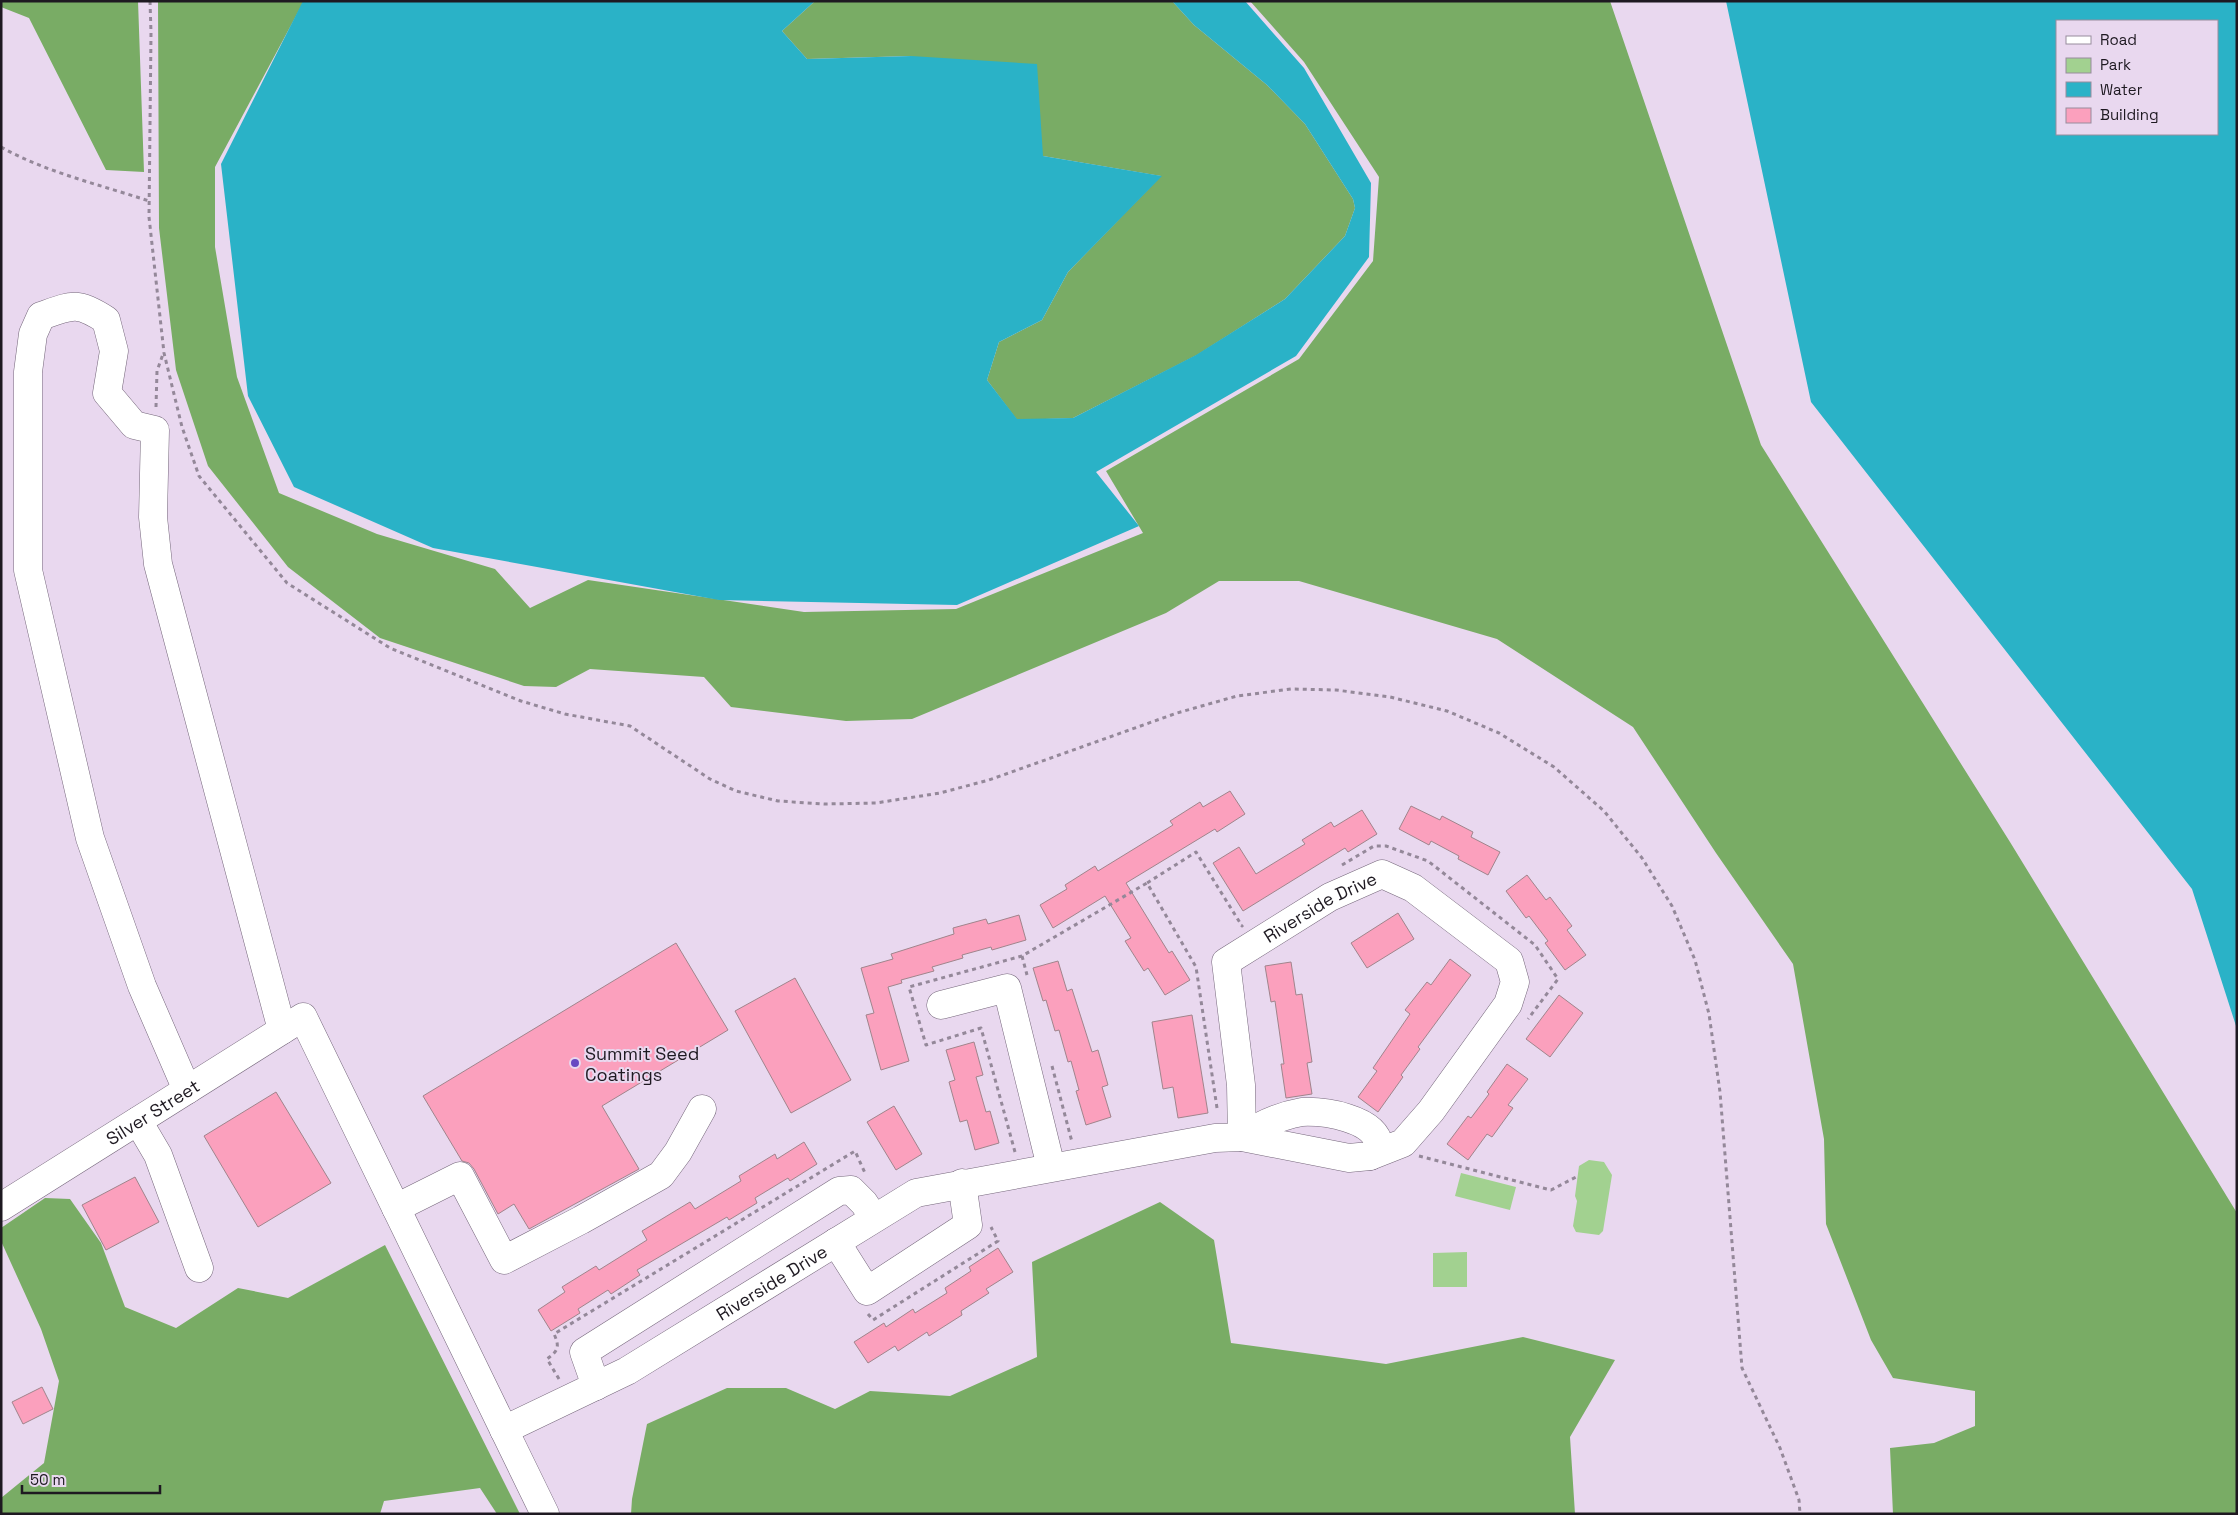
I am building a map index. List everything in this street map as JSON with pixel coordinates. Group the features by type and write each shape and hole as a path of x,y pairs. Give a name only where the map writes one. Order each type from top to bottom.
{"street":[{"path":"187,1090 142,986 90,838 28,570 28,372 33,334 41,316 69,306 88,308 106,320 114,351 107,393 134,425 155,430 153,518 158,564 293,1024 396,1208 545,1514"},
{"name":"Riverside Drive","path":"504,1430 627,1371 916,1193 962,1183 1215,1138 1242,1136 1349,1158 1370,1156 1403,1143 1431,1111 1508,1004 1515,982 1508,962 1413,888 1382,874 1330,897 1226,962 1241,1085 1242,1136"},
{"path":"942,1005 1007,988 1051,1167"},
{"name":"Silver Street","path":"1,1207 293,1024"},
{"path":"396,1208 460,1176 504,1260 661,1175 678,1152 702,1109"},
{"path":"1242,1136 1258,1126 1286,1115 1309,1112 1331,1113 1356,1122 1374,1132 1378,1138 1379,1145 1370,1156"},
{"path":"138,1121 158,1155 199,1268"},
{"path":"836,1242 866,1292 968,1225 962,1183"},
{"path":"596,1386 584,1352 839,1191 851,1190 864,1203 874,1218"}],"path":[{"path":"150,1 149,217 164,353 182,427 199,476 287,583 390,648 520,701 565,714 630,726 710,779 736,791 778,801"},
{"path":"1,147 17,156 41,165 150,201"},
{"path":"155,430 157,371 164,353"},
{"path":"1341,866 1374,846 1386,846 1428,861 1535,945 1558,978 1522,1026"},
{"path":"1017,1158 981,1028 926,1045 909,987 1022,956 1196,852 1242,926 1250,921"},
{"path":"1147,883 1196,968 1218,1112"},
{"path":"1398,1145 1403,1152 1552,1190 1578,1176"},
{"path":"1742,1368 1780,1448 1799,1500 1800,1514"}],"green space":[{"path":"1,1 138,1 144,172 106,170 29,18 1,7"},
{"path":"158,1 304,1 215,167 215,247 237,377 279,493 377,534 495,569 530,608 588,580 804,612 956,609 1143,533 1106,471 1299,359 1373,261 1379,177 1304,62 1250,1 1610,1 1761,445 2010,842 2237,1213 2237,1514 1893,1514 1890,1448 1934,1443 1975,1426 1975,1391 1893,1378 1871,1340 1826,1224 1824,1139 1793,964 1716,853 1633,727 1497,639 1299,581 1219,581 1166,613 912,719 846,721 731,707 704,677 590,669 556,687 524,686 380,638 288,567 208,466 176,370 159,228"},
{"path":"815,1 1172,1 1194,25 1267,85 1305,124 1353,199 1355,208 1345,236 1285,299 1197,355 1073,418 1017,420 987,380 999,342 1042,320 1068,272 1161,176 1043,156 911,56 807,59 782,31"},
{"path":"1589,1160 1604,1162 1612,1175 1603,1231 1599,1235 1576,1232 1573,1226 1579,1166"},
{"path":"1461,1173 1516,1187 1510,1210 1455,1196"},
{"path":"45,1198 70,1199 101,1243 125,1307 176,1328 238,1288 288,1298 385,1245 520,1514 497,1514 480,1488 384,1501 380,1514 1,1514 1,1498 44,1463 59,1381 41,1329 1,1241 1,1228"},
{"path":"1160,1202 1214,1240 1231,1343 1386,1364 1523,1337 1615,1360 1570,1437 1575,1514 631,1514 632,1499 647,1424 727,1388 786,1388 835,1409 870,1391 950,1396 1037,1357 1032,1262"},
{"path":"1467,1252 1467,1287 1433,1287 1433,1253"}],"water":[{"path":"303,1 815,1 782,31 807,59 911,56 1037,64 1043,156 1162,176 1068,272 1042,320 999,342 987,380 1017,419 1073,418 1196,355 1285,299 1345,236 1355,208 1353,199 1305,124 1267,85 1194,25 1172,1 1245,1 1304,68 1371,183 1369,257 1296,356 1096,472 1139,526 957,605 719,600 433,548 294,487 248,396 221,164"},
{"path":"1726,1 2237,1 2237,1029 2192,889 1811,402"}],"building":[{"path":"1230,791 1245,814 1217,832 1215,829 1126,883 1169,953 1172,951 1190,980 1165,995 1148,968 1144,971 1125,941 1131,938 1105,896 1053,928 1040,905 1067,889 1065,885 1095,866 1098,871 1173,825 1170,821 1200,802 1203,807"},
{"path":"1411,806 1440,820 1442,816 1473,832 1471,837 1500,852 1488,875 1458,859 1459,856 1431,841 1429,845 1399,829"},
{"path":"1362,810 1377,834 1348,852 1345,848 1243,911 1213,863 1239,847 1256,874 1305,844 1302,840 1331,822 1334,827"},
{"path":"1527,875 1546,900 1550,897 1572,926 1567,930 1586,955 1565,970 1545,943 1548,941 1529,916 1526,918 1506,891"},
{"path":"1398,913 1414,939 1367,968 1351,943"},
{"path":"1019,915 1026,940 992,950 991,947 962,955 963,958 932,967 934,971 901,980 902,983 888,987 909,1061 881,1070 866,1015 874,1013 861,968 893,959 891,954 954,934 953,928 986,919 988,924"},
{"name":"Summit Seed Coatings","path":"676,943 728,1030 602,1106 639,1169 529,1229 514,1204 498,1214 474,1169 469,1163 462,1161 423,1096"},
{"path":"1450,959 1471,975 1418,1047 1420,1049 1401,1075 1403,1077 1378,1112 1358,1097 1377,1071 1373,1068 1410,1014 1405,1010 1427,982 1431,985"},
{"path":"1058,961 1067,991 1072,989 1092,1052 1098,1050 1108,1085 1102,1087 1111,1117 1086,1125 1076,1091 1079,1090 1071,1061 1068,1062 1059,1030 1055,1031 1046,1000 1043,1001 1033,968"},
{"path":"1291,962 1296,995 1302,994 1312,1062 1307,1063 1312,1094 1286,1098 1281,1064 1284,1064 1275,1001 1271,1002 1265,966"},
{"path":"795,978 851,1080 791,1113 735,1011"},
{"path":"1559,995 1583,1013 1550,1057 1526,1039"},
{"path":"1192,1015 1208,1113 1178,1118 1173,1087 1163,1089 1152,1022"},
{"path":"974,1042 983,1075 976,1077 986,1112 990,1111 999,1143 975,1150 967,1120 960,1122 949,1082 955,1080 946,1050"},
{"path":"1507,1064 1528,1079 1508,1105 1513,1108 1492,1137 1487,1134 1468,1160 1447,1144 1468,1116 1471,1118 1489,1094 1487,1092"},
{"path":"276,1092 331,1183 258,1227 204,1136"},
{"path":"894,1106 922,1154 896,1170 867,1122"},
{"path":"804,1142 817,1164 790,1181 788,1178 755,1198 757,1203 729,1220 727,1217 637,1270 640,1275 611,1294 608,1290 578,1309 580,1313 551,1331 538,1310 565,1292 562,1287 596,1266 599,1270 647,1240 642,1231 690,1202 695,1209 741,1181 739,1176 775,1154 777,1159"},
{"path":"135,1177 159,1222 106,1250 82,1205"},
{"path":"998,1248 1013,1272 986,1289 989,1293 961,1311 962,1315 929,1336 927,1332 898,1351 895,1346 868,1363 854,1342 884,1323 886,1327 913,1309 915,1313 947,1293 945,1288 971,1271 969,1267"},
{"path":"42,1387 53,1409 23,1424 12,1402"}],"place":[{"name":"Summit Seed Coatings","path":"575,1063"}]}
